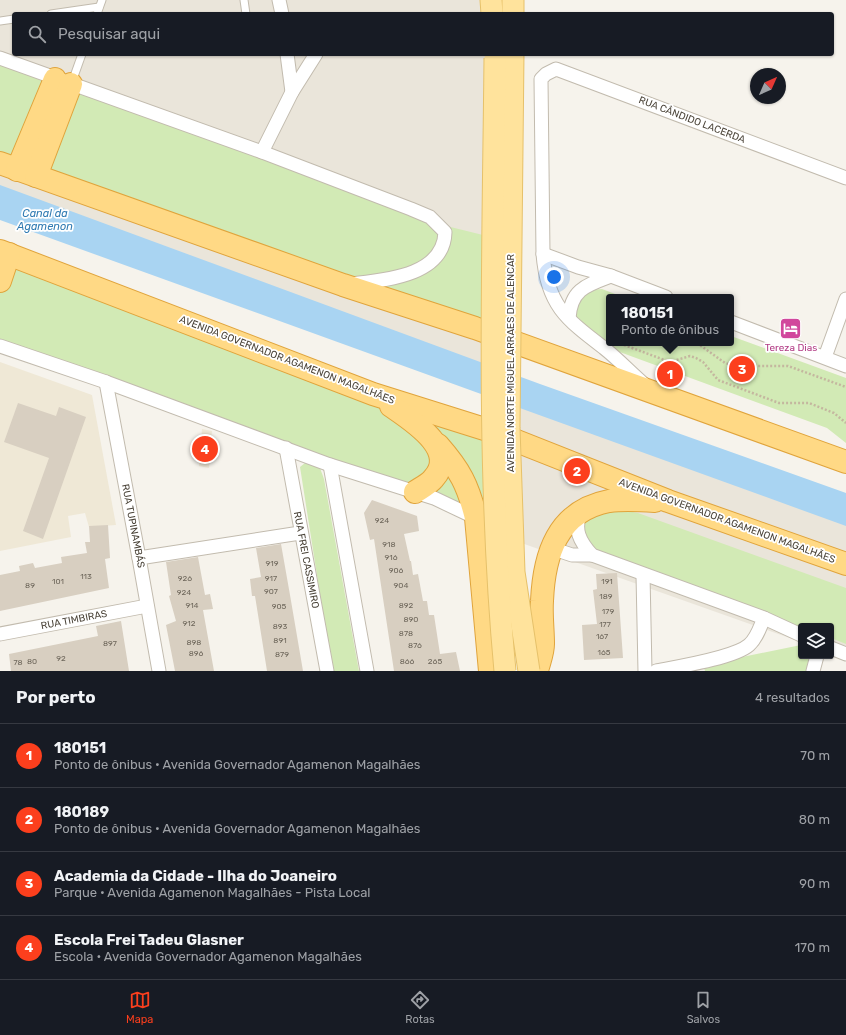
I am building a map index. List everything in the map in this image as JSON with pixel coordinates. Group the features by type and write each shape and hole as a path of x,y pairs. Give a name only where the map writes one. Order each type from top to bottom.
{"highway":[{"path":"63,82 18,170 344,285 475,328 846,462"},
{"path":"0,281 4,253"},
{"name":"AVENIDA GOVERNADOR AGAMENON MAGALHÃES","path":"4,253 373,394 499,433 668,501 846,564"},
{"path":"373,394 410,419 438,445 462,475 469,492 476,518 490,671"},
{"path":"416,492 434,479 439,468 440,458 438,445"},
{"path":"537,671 543,646 542,602 544,575 555,538 564,526 581,512 609,501 668,501"}],"main road":[{"path":"491,0 492,12"},
{"path":"513,0 513,12"},
{"name":"AVENIDA NORTE MIGUEL ARRAES DE ALENCAR","path":"501,56 492,367 499,598 505,671"},
{"name":"AVENIDA NORTE MIGUEL ARRAES DE ALENCAR","path":"501,56 509,428 514,572 529,671"}],"street":[{"path":"279,0 282,12"},
{"path":"287,56 292,92"},
{"path":"262,152 292,92 315,56"},
{"path":"0,58 63,82 262,152 430,217 445,232 445,243 441,251 433,261 424,267 396,276 344,285"},
{"name":"RUA CÂNDIDO LACERDA","path":"543,254 541,79 546,74 556,69 846,178"},
{"path":"654,393 568,318 553,299 548,288 544,274 543,254 578,267 612,276 658,294"},
{"path":"568,318 569,306 580,290 586,285 612,276"},
{"path":"824,358 846,299"},
{"path":"734,323 846,366"},
{"path":"0,346 106,382 330,464 434,498 476,518"},
{"name":"RUA TUPINAMBÁS","path":"106,382 148,606 158,671"},
{"name":"RUA FREI CASSIMIRO","path":"286,448 300,532 327,671"},
{"path":"330,464 367,671"},
{"path":"581,512 577,520 580,538 592,555"},
{"path":"139,558 300,532"},
{"path":"551,548 572,555 592,555 764,618 798,634"},
{"path":"644,575 645,671"},
{"name":"RUA TIMBIRAS","path":"0,634 148,606"},
{"path":"656,671 700,667 740,651 749,645 758,633 764,618"},
{"path":"834,649 846,654"},
{"path":"813,671 816,659"}],"lane":[{"path":"244,0 246,12"},
{"path":"65,12 99,7"},
{"path":"0,22 12,19"},
{"path":"63,82 81,56"}],"path":[{"path":"628,346 670,362 690,356 696,358 703,362 718,380 779,403 810,403 834,413 846,423"},
{"path":"701,346 725,363 736,366 788,366 846,387"}],"shaded area":[{"path":"0,0 515,0 515,12 12,12 12,56 515,56 515,392 0,211"},
{"path":"0,362 92,395 116,525 89,527 85,513 68,516 71,537 0,551"},
{"path":"515,392 846,518 846,658 834,654 834,623 798,623 798,641 513,540"},
{"path":"202,429 212,431 209,468 199,466"}],"green space":[{"path":"0,63 266,156 418,219 483,235 489,333 0,163"},
{"path":"9,254 484,428 496,521 470,531 465,519 454,511 0,346 0,281"},
{"path":"602,289 615,294 606,294 606,343 576,320 575,305 589,290"},
{"path":"734,337 846,378 846,443 827,428 617,351 610,346 734,346"},
{"path":"305,463 320,468 324,479 359,671 332,671 300,467"},
{"path":"622,510 638,513 846,588 846,644 834,639 834,623 798,623 798,626 593,552 588,547 583,526 585,522 597,513"},
{"path":"798,646 798,659 812,659 809,671 705,671 703,665"}],"water":[{"name":"Canal da Agamenon","path":"0,185 540,384 846,493 846,526 0,220"}],"building":[{"path":"18,403 56,416 59,407 86,417 43,539 23,531 49,458 4,442"},
{"path":"372,500 417,516 419,531 404,534 413,575 418,574 423,601 427,601 429,615 434,615 440,654 456,652 460,671 394,671 374,539 370,540 364,513"},
{"path":"108,525 110,558 105,559 109,588 0,611 0,575 20,571 19,566 33,563 35,568 62,563 61,557 87,553 85,542 90,542 89,526"},
{"path":"281,544 303,671 267,671 255,596 252,596 250,579 261,577 256,548"},
{"path":"198,557 205,595 210,594 213,609 203,610 214,671 175,671 166,625 176,621 169,596 171,595 166,562"},
{"path":"617,573 623,658 584,660 582,625 597,624 593,590 597,589 596,574"},
{"path":"121,621 129,671 11,671 9,654 98,636 96,626"}],"place":[{"name":"Tereza Dias","path":"791,328"},
{"name":"Academia da Cidade - Ilha do Joaneiro","path":"742,369"},
{"name":"180151","path":"670,374"},
{"name":"Escola Frei Tadeu Glasner","path":"205,449"},
{"name":"180189","path":"577,471"}]}
